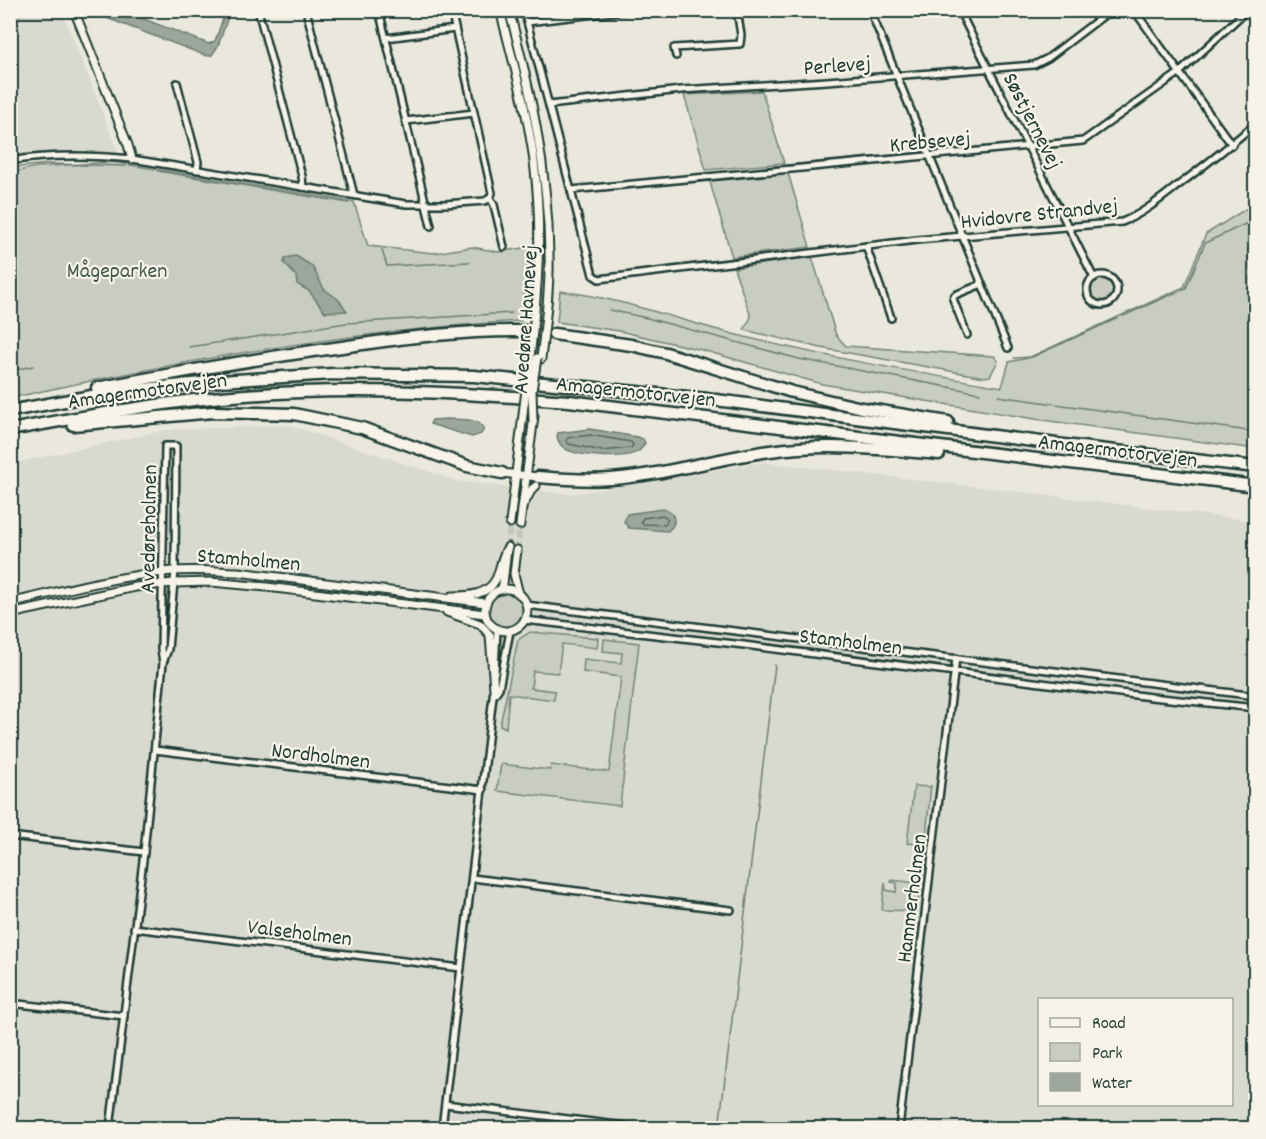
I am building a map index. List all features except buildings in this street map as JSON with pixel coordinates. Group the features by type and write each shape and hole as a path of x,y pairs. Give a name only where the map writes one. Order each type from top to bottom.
{"highway":[{"path":"10,410 66,394 110,385 274,356 450,334 530,333"},
{"path":"549,333 619,342 666,353 792,392 862,408 994,430 1072,446"},
{"name":"Amagermotorvejen","path":"10,410 108,393 220,381 333,374 428,374 512,379 708,399 1072,446 1256,467"},
{"name":"Amagermotorvejen","path":"10,432 114,411 223,397 335,392 429,392 569,401 1256,486"},
{"path":"10,432 213,412 294,414 362,428 467,466 502,473"},
{"path":"533,477 575,480 612,479 773,450 836,446 1071,464"}],"street":[{"path":"10,15 18,10"},
{"path":"74,10 132,159"},
{"path":"258,10 303,187"},
{"path":"306,10 354,195"},
{"path":"380,10 431,226"},
{"path":"10,160 57,156 132,159 426,205 484,201 490,198 492,193 451,10"},
{"name":"Avedøre Havnevej","path":"500,10 527,120 536,181 539,254 530,333 536,358 528,420 516,474 510,524"},
{"name":"Avedøre Havnevej","path":"509,10 536,118 546,187 549,255 549,333 536,358 525,399 533,477 522,507 520,525"},
{"path":"524,10 571,190"},
{"path":"527,22 629,10"},
{"path":"676,56 675,48 740,44 737,10"},
{"path":"870,10 1008,348"},
{"name":"Søstjernevej","path":"959,10 1094,278"},
{"name":"Perlevej","path":"549,105 681,90 1034,65 1112,10"},
{"path":"1134,10 1232,145"},
{"name":"Krebsevej","path":"571,190 1083,141 1179,73 1247,10"},
{"path":"386,38 455,29"},
{"path":"177,83 198,162 197,170"},
{"path":"406,121 474,113"},
{"name":"Hvidovre Strandvej","path":"571,190 593,275 599,279 627,277 866,246 1113,224 1132,218 1232,145 1256,123"},
{"path":"490,198 494,205 504,247"},
{"path":"866,246 891,318"},
{"name":"Søstjernevej","path":"1103,275 1114,282 1116,291 1110,303 1096,304 1089,298 1088,285 1094,278 1103,275"},
{"path":"967,336 953,299 955,295 982,284"},
{"path":"530,333 549,333"},
{"name":"Avedøreholmen","path":"110,1128 144,852 163,663 168,649 175,571 176,446 165,446 160,649 163,663"},
{"path":"502,473 533,477 532,489 522,507"},
{"path":"439,596 479,594 496,579 501,556 507,547 501,590"},
{"path":"517,550 514,574 519,594 526,605 524,620 520,626 510,631 497,629 490,625 485,614 486,603 490,596 501,590 512,590 519,594"},
{"name":"Stamholmen","path":"10,603 106,580 175,571 238,572 486,603"},
{"name":"Stamholmen","path":"10,614 107,592 174,583 236,583 485,614"},
{"name":"Stamholmen","path":"526,605 1256,696"},
{"path":"436,608 474,620 490,635 494,692"},
{"name":"Stamholmen","path":"524,620 1256,708"},
{"path":"442,1128 494,692 497,629"},
{"path":"494,692 499,688 510,631"},
{"path":"744,645 745,633"},
{"path":"955,671 956,658"},
{"name":"Hammerholmen","path":"899,1128 955,671"},
{"path":"1151,697 1153,683"},
{"name":"Nordholmen","path":"155,750 483,790"},
{"path":"10,836 144,852"},
{"path":"472,878 731,910"},
{"name":"Valseholmen","path":"134,928 461,968"},
{"path":"10,1003 124,1016"},
{"path":"445,1104 642,1128"}],"shaded area":[{"path":"11,11 62,11 119,154 33,153 11,158"},
{"path":"289,425 457,481 571,494 763,462 1255,521 1255,1128 11,1128 10,464 166,430"}],"green space":[{"path":"762,91 784,163 706,170 684,95"},
{"name":"Mågeparken","path":"113,162 354,202 368,246 434,253 472,247 499,252 530,247 521,321 392,332 264,349 11,398 10,173 36,167"},
{"path":"788,173 810,247 732,257 709,179"},
{"path":"1255,203 1255,449 1035,419 822,384 702,350 619,331 557,322 560,291 583,294 803,350 1002,387 1009,362 1028,358 1184,287 1206,234"},
{"path":"812,257 836,335 846,346 994,356 998,361 990,376 984,377 821,348 744,330 751,317 734,268"},
{"path":"1101,279 1110,282 1113,291 1110,300 1101,303 1092,300 1089,291 1092,282"},
{"path":"506,593 518,598 523,610 518,622 506,627 494,622 489,610 494,598"},
{"path":"530,632 598,638 597,648 562,644 558,673 533,671 531,688 555,691 554,700 509,694 506,728 500,725 518,640"},
{"path":"604,639 639,643 620,806 497,791 501,764 550,770 551,765 609,772 621,677 583,672 584,659 621,663 622,653 603,651"},
{"path":"914,786 931,787 925,845 907,843"},
{"path":"919,854 924,854 917,911 882,910 885,882 886,890 896,892 897,883 891,880 918,883 921,858 917,857"}],"water":[{"path":"88,11 123,11 209,44 215,41 225,13 221,11 230,11 218,46 212,55 207,56"},
{"path":"296,256 312,266 324,289 338,299 347,311 325,312 309,291 297,284 296,276 284,263 285,258"},
{"path":"432,420 473,421 484,429 481,434 472,437 430,424"},
{"path":"590,429 637,437 643,439 645,443 633,454 602,456 570,451 559,443 557,438 558,433"},
{"path":"663,509 674,518 673,525 668,531 629,528 624,522 627,514"}],"waterway":[{"path":"10,168 49,164 126,166"},
{"path":"158,171 349,203"},
{"path":"1123,316 1186,288 1205,243 1256,219"},
{"path":"382,250 387,266 470,262"},
{"path":"609,310 799,359 980,393"},
{"path":"189,347 346,323 512,313"},
{"path":"1014,358 1032,357 1118,318"},
{"path":"10,371 33,366"},
{"path":"998,396 1256,432"},
{"path":"719,1128 775,665"}],"tunnel":[{"path":"508,547 510,523"},
{"path":"517,550 520,525"}]}
